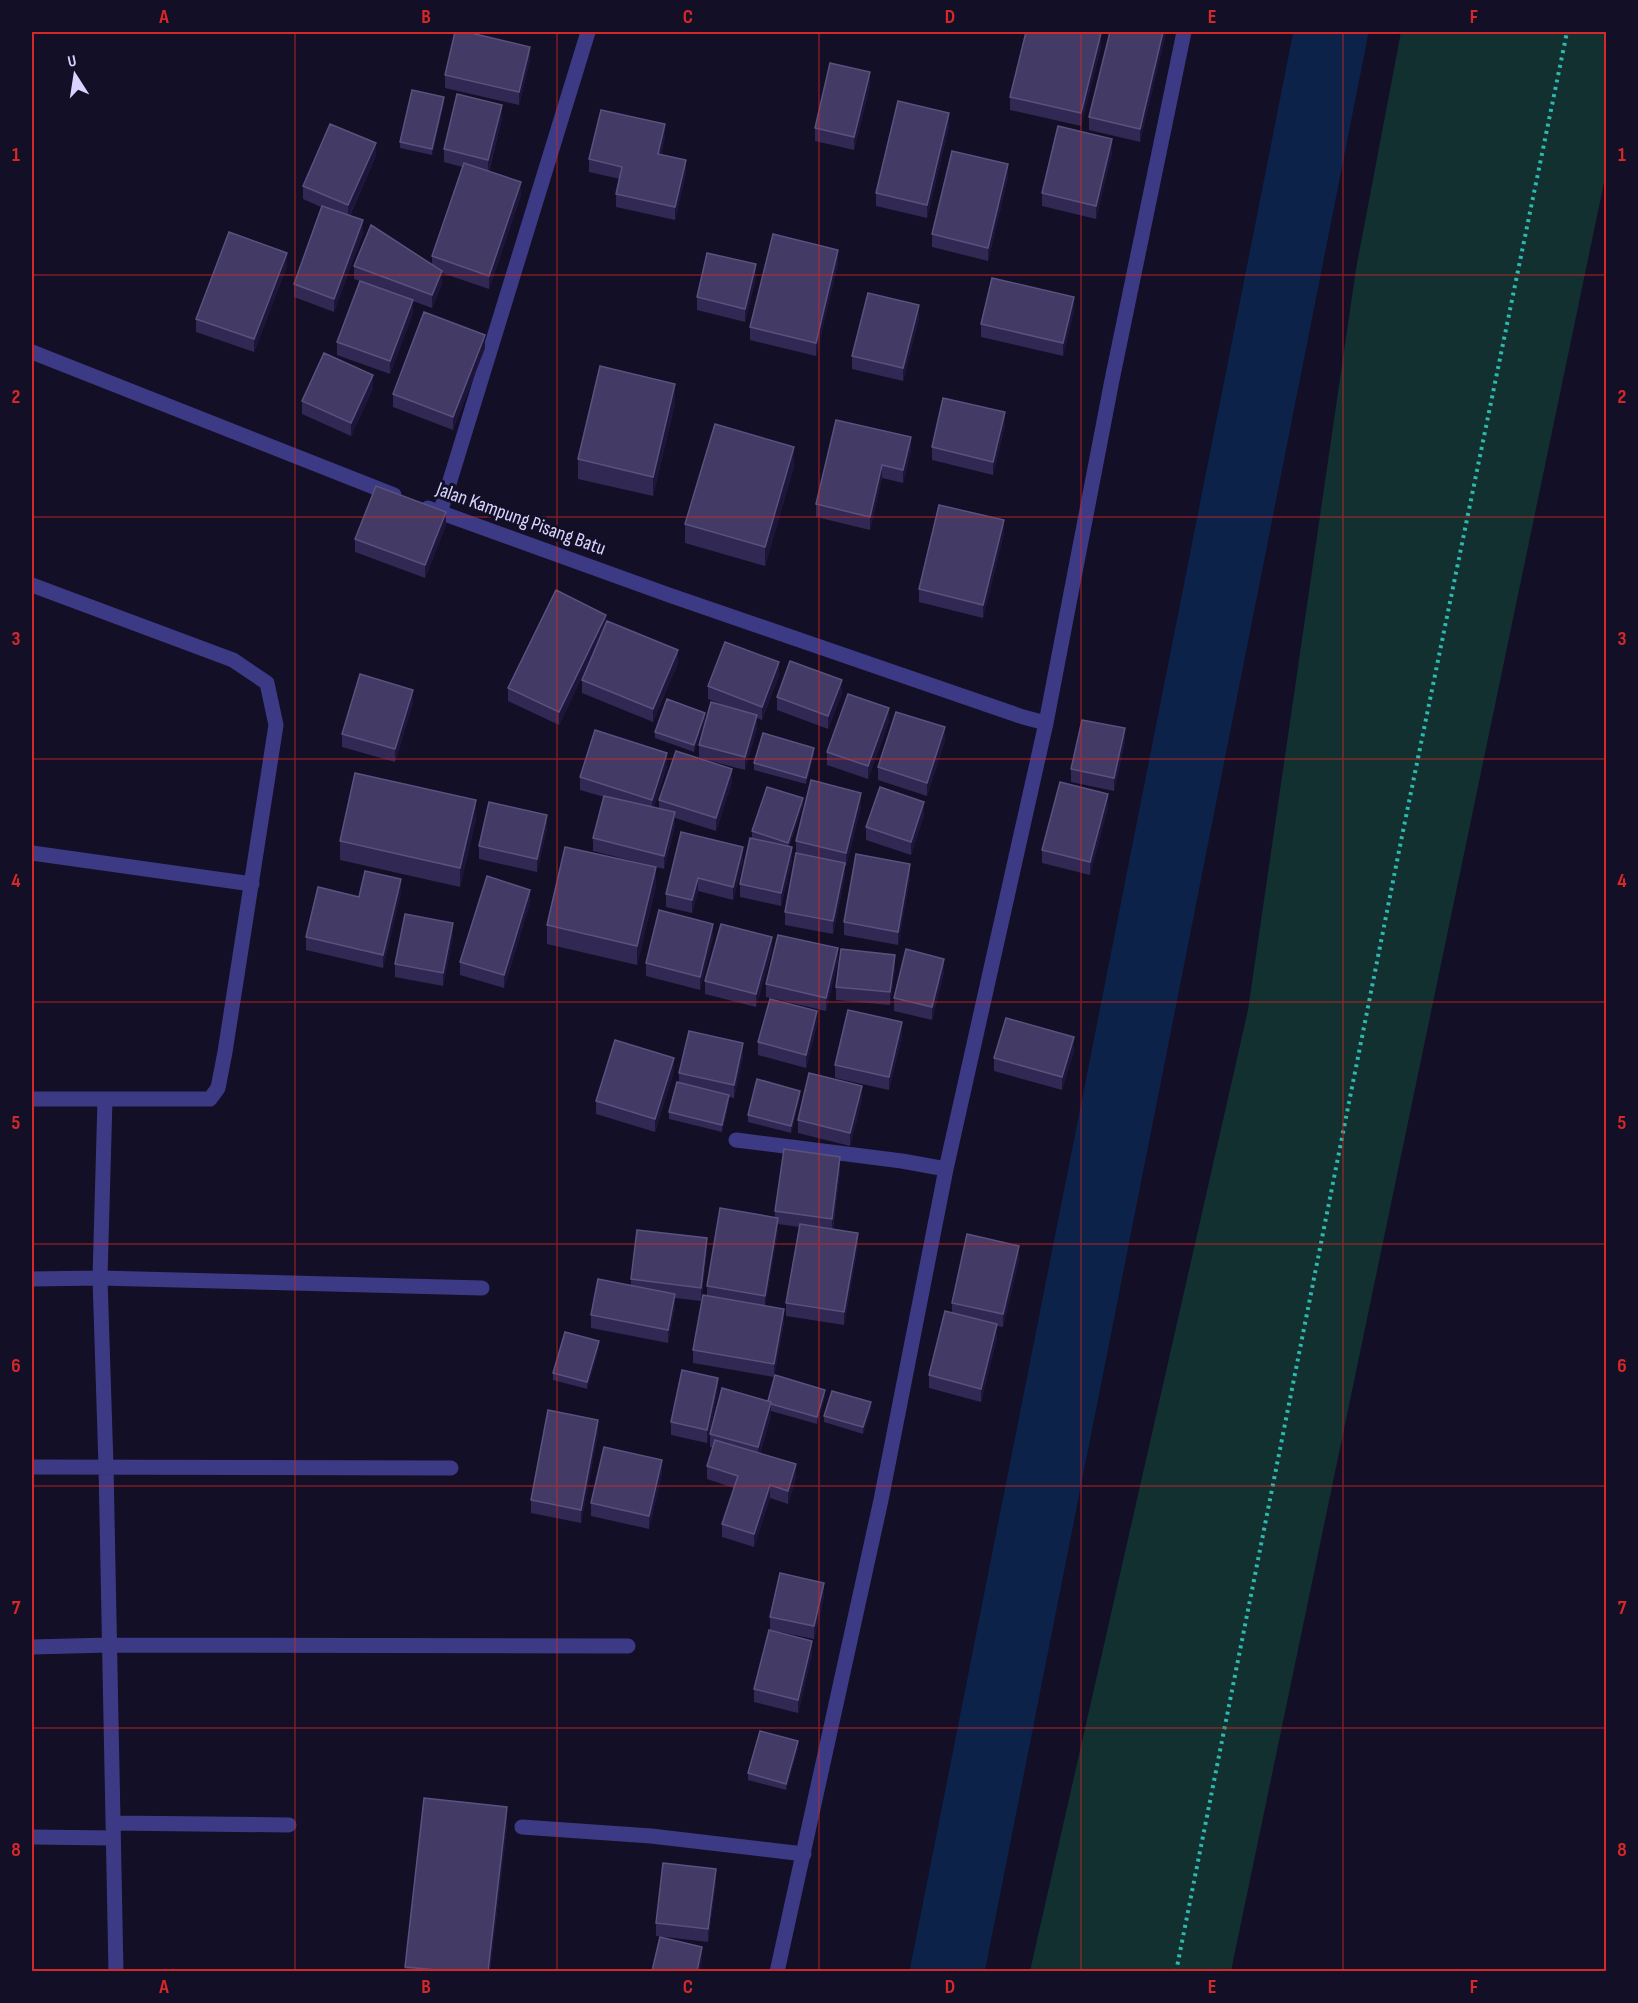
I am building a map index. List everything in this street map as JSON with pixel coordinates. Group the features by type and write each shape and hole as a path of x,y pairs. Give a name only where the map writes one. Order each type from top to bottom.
{"street":[{"path":"440,513 588,32"},
{"path":"777,1971 881,1500 946,1168 1046,723 1112,380 1184,32"},
{"name":"Jalan Kampung Pisang Batu","path":"32,352 440,513 669,595 1046,723"},
{"path":"32,585 233,660 267,683 276,724 218,1088 210,1099 32,1099"},
{"path":"32,853 252,884"},
{"path":"105,1099 100,1278 116,1971"},
{"path":"736,1140 946,1168"},
{"path":"32,1279 100,1278 482,1288"},
{"path":"32,1467 451,1468"},
{"path":"32,1647 109,1645 628,1647"},
{"path":"32,1837 113,1830 288,1825"},
{"path":"522,1827 651,1836 804,1854"}],"path":[{"path":"1176,1971 1407,813 1567,32"}],"green space":[{"path":"1401,32 1606,32 1606,173 1231,1971 1030,1971 1248,1010 1356,269"}],"building":[{"path":"455,32 467,32 530,47 519,92 445,75"},
{"path":"1026,32 1101,33 1081,113 1010,97"},
{"path":"1110,32 1163,32 1140,129 1089,117"},
{"path":"830,63 870,72 854,137 815,128"},
{"path":"412,90 444,97 432,149 400,142"},
{"path":"457,94 502,105 488,160 444,149"},
{"path":"898,101 949,113 927,205 876,193"},
{"path":"601,110 665,124 658,154 686,160 675,207 616,194 622,167 589,159"},
{"path":"330,124 376,143 348,205 303,186"},
{"path":"1058,126 1112,139 1096,206 1042,193"},
{"path":"952,151 1008,164 988,248 932,234"},
{"path":"464,163 521,182 489,276 432,256"},
{"path":"322,206 363,220 334,299 294,284"},
{"path":"371,225 442,271 432,295 354,266"},
{"path":"229,232 287,253 254,339 196,319"},
{"path":"773,234 838,250 816,343 750,327"},
{"path":"707,253 756,264 745,309 697,297"},
{"path":"992,278 1074,297 1063,343 981,324"},
{"path":"360,281 413,300 390,361 337,342"},
{"path":"868,293 919,305 903,368 852,356"},
{"path":"424,312 485,335 453,417 393,394"},
{"path":"324,353 373,375 351,423 302,401"},
{"path":"600,366 675,384 653,477 578,459"},
{"path":"943,398 1005,412 993,462 932,447"},
{"path":"836,420 911,437 903,470 882,465 870,517 816,504"},
{"path":"715,424 794,447 765,547 685,524"},
{"path":"376,486 446,512 425,565 355,539"},
{"path":"939,505 1004,520 983,605 919,589"},
{"path":"556,590 606,615 559,712 508,688"},
{"path":"607,621 678,650 653,709 582,680"},
{"path":"725,642 779,662 762,707 708,686"},
{"path":"790,661 842,680 828,716 777,697"},
{"path":"360,674 413,690 395,749 342,734"},
{"path":"848,694 889,708 868,766 827,752"},
{"path":"667,699 705,713 694,745 655,732"},
{"path":"711,702 757,715 745,757 699,745"},
{"path":"896,712 945,727 927,783 878,767"},
{"path":"1082,720 1125,728 1114,778 1071,769"},
{"path":"595,730 667,753 652,800 580,777"},
{"path":"763,733 814,748 806,778 754,763"},
{"path":"676,751 732,769 716,818 659,800"},
{"path":"355,773 476,800 460,868 340,841"},
{"path":"811,780 861,793 846,853 796,841"},
{"path":"1060,782 1108,794 1090,862 1042,850"},
{"path":"767,787 803,798 788,843 752,831"},
{"path":"880,787 924,802 911,842 866,827"},
{"path":"604,796 675,812 664,856 593,838"},
{"path":"489,802 547,815 537,859 479,846"},
{"path":"681,832 743,847 733,887 698,878 692,900 666,894"},
{"path":"750,838 792,847 781,893 740,884"},
{"path":"565,847 656,867 637,946 547,925"},
{"path":"796,853 845,863 833,921 785,912"},
{"path":"856,854 910,864 898,932 844,922"},
{"path":"365,871 401,879 383,955 306,937 318,887 359,897"},
{"path":"487,876 530,890 504,975 460,962"},
{"path":"659,910 713,924 700,977 646,963"},
{"path":"405,914 453,923 443,973 395,964"},
{"path":"721,924 772,937 756,994 705,981"},
{"path":"778,935 838,948 826,998 766,984"},
{"path":"841,949 895,955 890,992 836,987"},
{"path":"906,949 944,959 932,1007 894,998"},
{"path":"770,999 817,1011 806,1055 758,1042"},
{"path":"848,1010 902,1022 889,1077 835,1065"},
{"path":"1006,1018 1074,1037 1062,1077 994,1058"},
{"path":"689,1031 743,1043 734,1085 679,1073"},
{"path":"615,1040 674,1058 655,1119 596,1101"},
{"path":"809,1073 862,1086 850,1133 798,1120"},
{"path":"757,1079 800,1091 791,1126 748,1115"},
{"path":"677,1082 729,1095 722,1125 669,1112"},
{"path":"784,1149 840,1157 832,1219 775,1211"},
{"path":"720,1208 778,1218 765,1296 707,1286"},
{"path":"800,1224 858,1233 844,1312 786,1303"},
{"path":"637,1230 707,1238 701,1288 631,1279"},
{"path":"967,1234 1019,1246 1003,1314 952,1303"},
{"path":"598,1279 675,1294 668,1330 591,1315"},
{"path":"703,1295 784,1309 774,1364 693,1350"},
{"path":"945,1311 997,1324 981,1389 929,1375"},
{"path":"565,1332 599,1341 587,1382 553,1373"},
{"path":"682,1370 718,1378 707,1430 671,1422"},
{"path":"775,1375 825,1390 817,1417 771,1404 768,1401"},
{"path":"722,1388 771,1402 758,1447 710,1434"},
{"path":"832,1391 871,1402 863,1427 824,1416"},
{"path":"548,1410 598,1420 581,1510 531,1500"},
{"path":"715,1440 796,1464 788,1491 770,1485 754,1534 722,1524 738,1476 707,1466"},
{"path":"604,1447 662,1460 649,1516 591,1503"},
{"path":"780,1573 824,1583 814,1626 770,1617"},
{"path":"769,1630 812,1641 798,1700 754,1689"},
{"path":"760,1731 798,1741 786,1784 748,1773"},
{"path":"424,1798 507,1807 488,1971 448,1971 405,1967"},
{"path":"663,1863 716,1869 708,1929 656,1923"},
{"path":"660,1937 702,1947 697,1971 652,1971"}],"waterway":[{"path":"947,1972 1331,32"}]}
